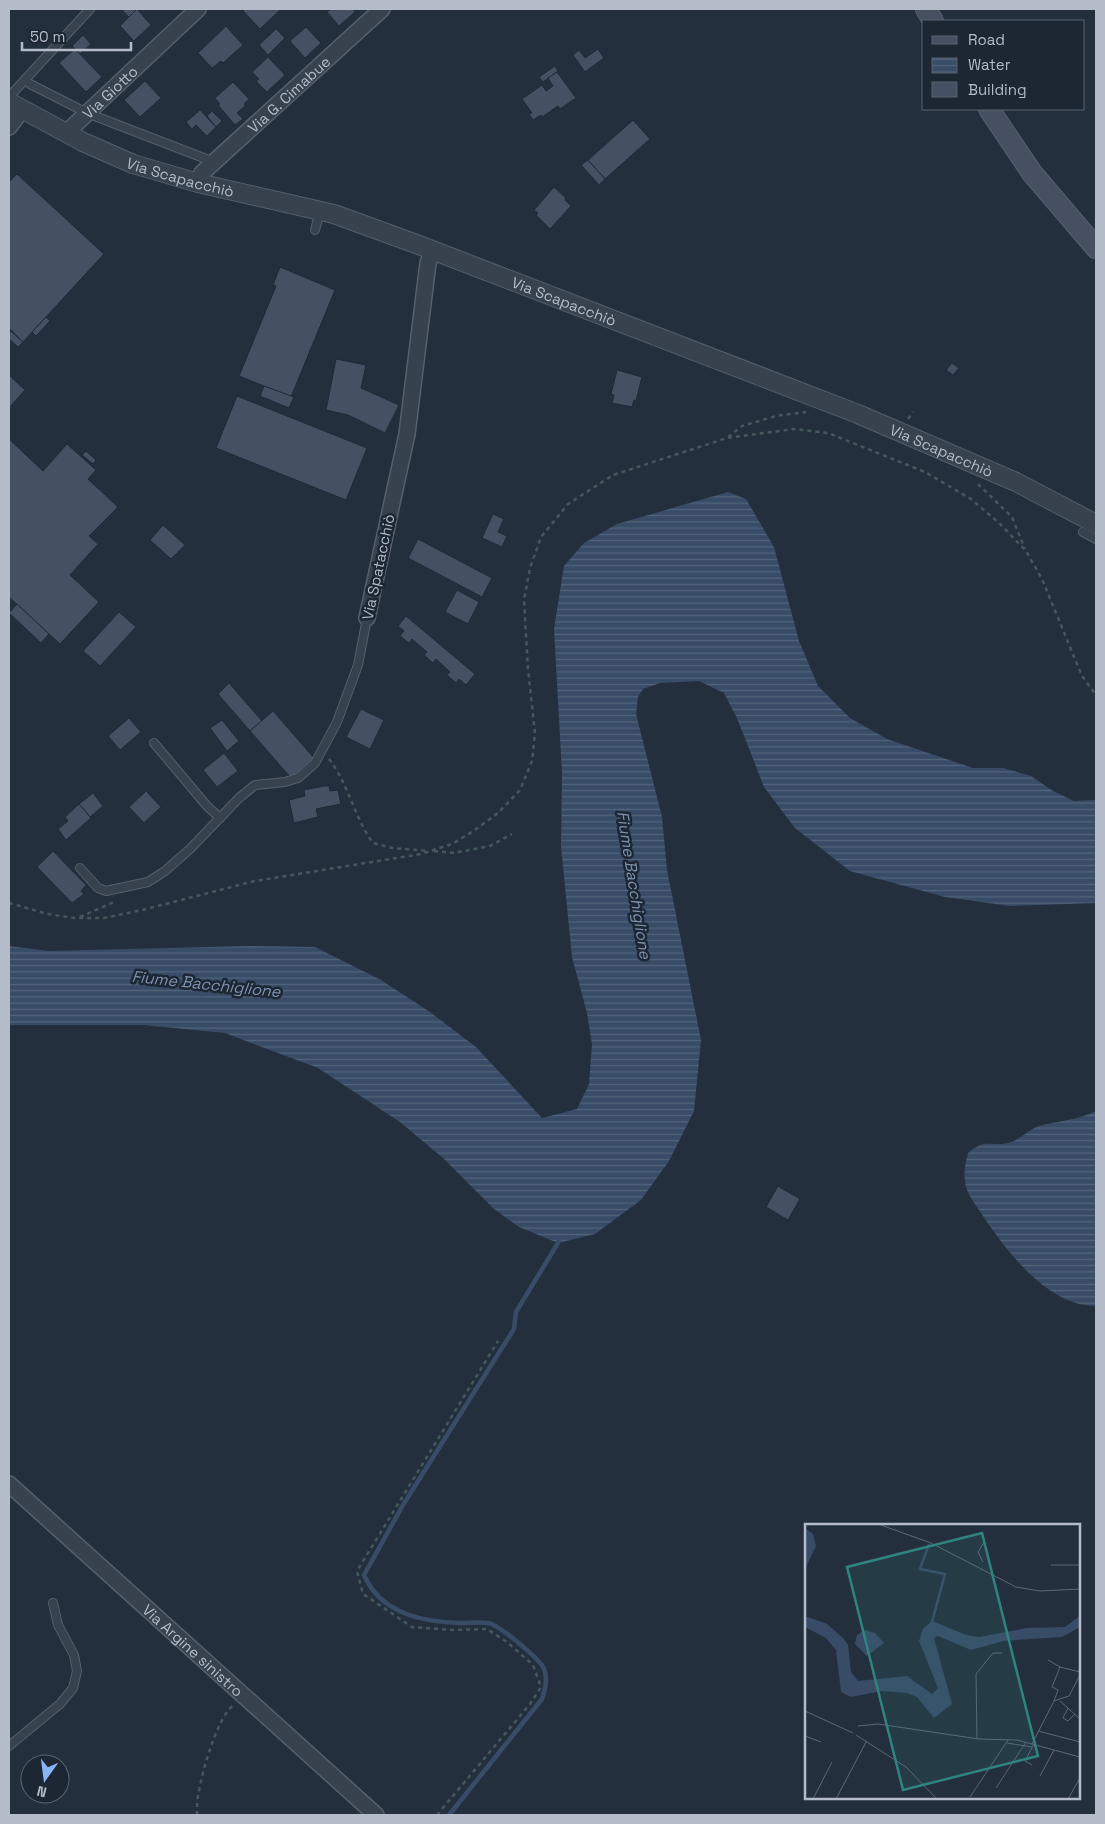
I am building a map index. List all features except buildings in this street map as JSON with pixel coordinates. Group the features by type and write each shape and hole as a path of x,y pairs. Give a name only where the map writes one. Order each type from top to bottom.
{"main road":[{"path":"926,9 932,20"},
{"path":"990,110 1032,173 1096,248"}],"street":[{"name":"Via Giotto","path":"66,133 198,9"},
{"name":"Via G. Cimabue","path":"198,183 202,172 382,9"},
{"name":"Via Scapacchiò","path":"9,127 16,105 66,133 133,164 198,183 334,214 432,250 882,424 1016,482 1090,528"},
{"name":"Via Spatacchiò","path":"367,618 407,434 428,263 432,250"},
{"name":"Via Argine sinistro","path":"9,1484 376,1815"}],"lane":[{"path":"9,97 90,9"},
{"path":"30,84 87,113 214,162"},
{"path":"315,230 320,211"},
{"path":"1090,528 1096,539"},
{"name":"Via Spatacchiò","path":"80,868 98,888 106,891 148,882 192,848 239,798 255,785 284,782 298,778 315,763 337,722 358,666 367,618"},
{"path":"154,743 207,806 220,818"},
{"path":"9,1746 60,1704 73,1688 77,1671 74,1655 58,1625 53,1603"}],"path":[{"path":"727,438 742,426 776,416 809,412"},
{"path":"9,903 48,914 74,918 104,918 255,881 431,851 452,844 498,813 520,790 532,761 535,733 528,670 524,600 530,568 541,537 568,504 613,475 727,438 794,429 828,433 874,450 924,472 971,499 998,522 1026,551"},
{"path":"978,484 1012,517 1026,551 1042,579 1082,676 1096,695"},
{"path":"323,750 339,772 356,816 373,843 392,848 454,853 490,846 512,834"},
{"path":"437,1815 530,1704 541,1687 533,1664 507,1642 487,1629 453,1630 412,1627 363,1594 357,1571 498,1341"},
{"path":"197,1815 198,1792 217,1730 229,1708 246,1697"}],"water":[{"name":"Fiume Bacchiglione","path":"728,492 746,499 774,547 799,641 818,686 850,718 887,739 973,768 1003,768 1031,776 1053,791 1074,801 1096,800 1096,903 1010,906 945,897 850,871 795,828 764,787 737,718 724,693 699,681 660,683 643,689 638,697 636,714 662,817 667,870 701,1040 694,1111 669,1161 641,1200 595,1234 558,1243 519,1227 494,1209 443,1158 400,1122 318,1068 225,1033 144,1025 9,1025 9,946 49,951 249,946 315,947 381,980 430,1012 476,1047 542,1118 577,1109 589,1084 592,1044 587,1013 572,957 561,846 562,773 554,629 564,566 584,543 617,524"},
{"path":"1096,1111 1096,1306 1078,1304 1062,1297 1031,1275 1017,1261 1004,1246 969,1195 965,1183 965,1165 968,1153 974,1148 984,1144 1008,1143 1039,1126"}],"waterway":[{"path":"449,1815 542,1699 546,1680 544,1669 528,1651 501,1629 488,1623 432,1621 405,1613 381,1599 371,1588 364,1575 403,1505 514,1329 516,1312 558,1243 559,1238"}]}
